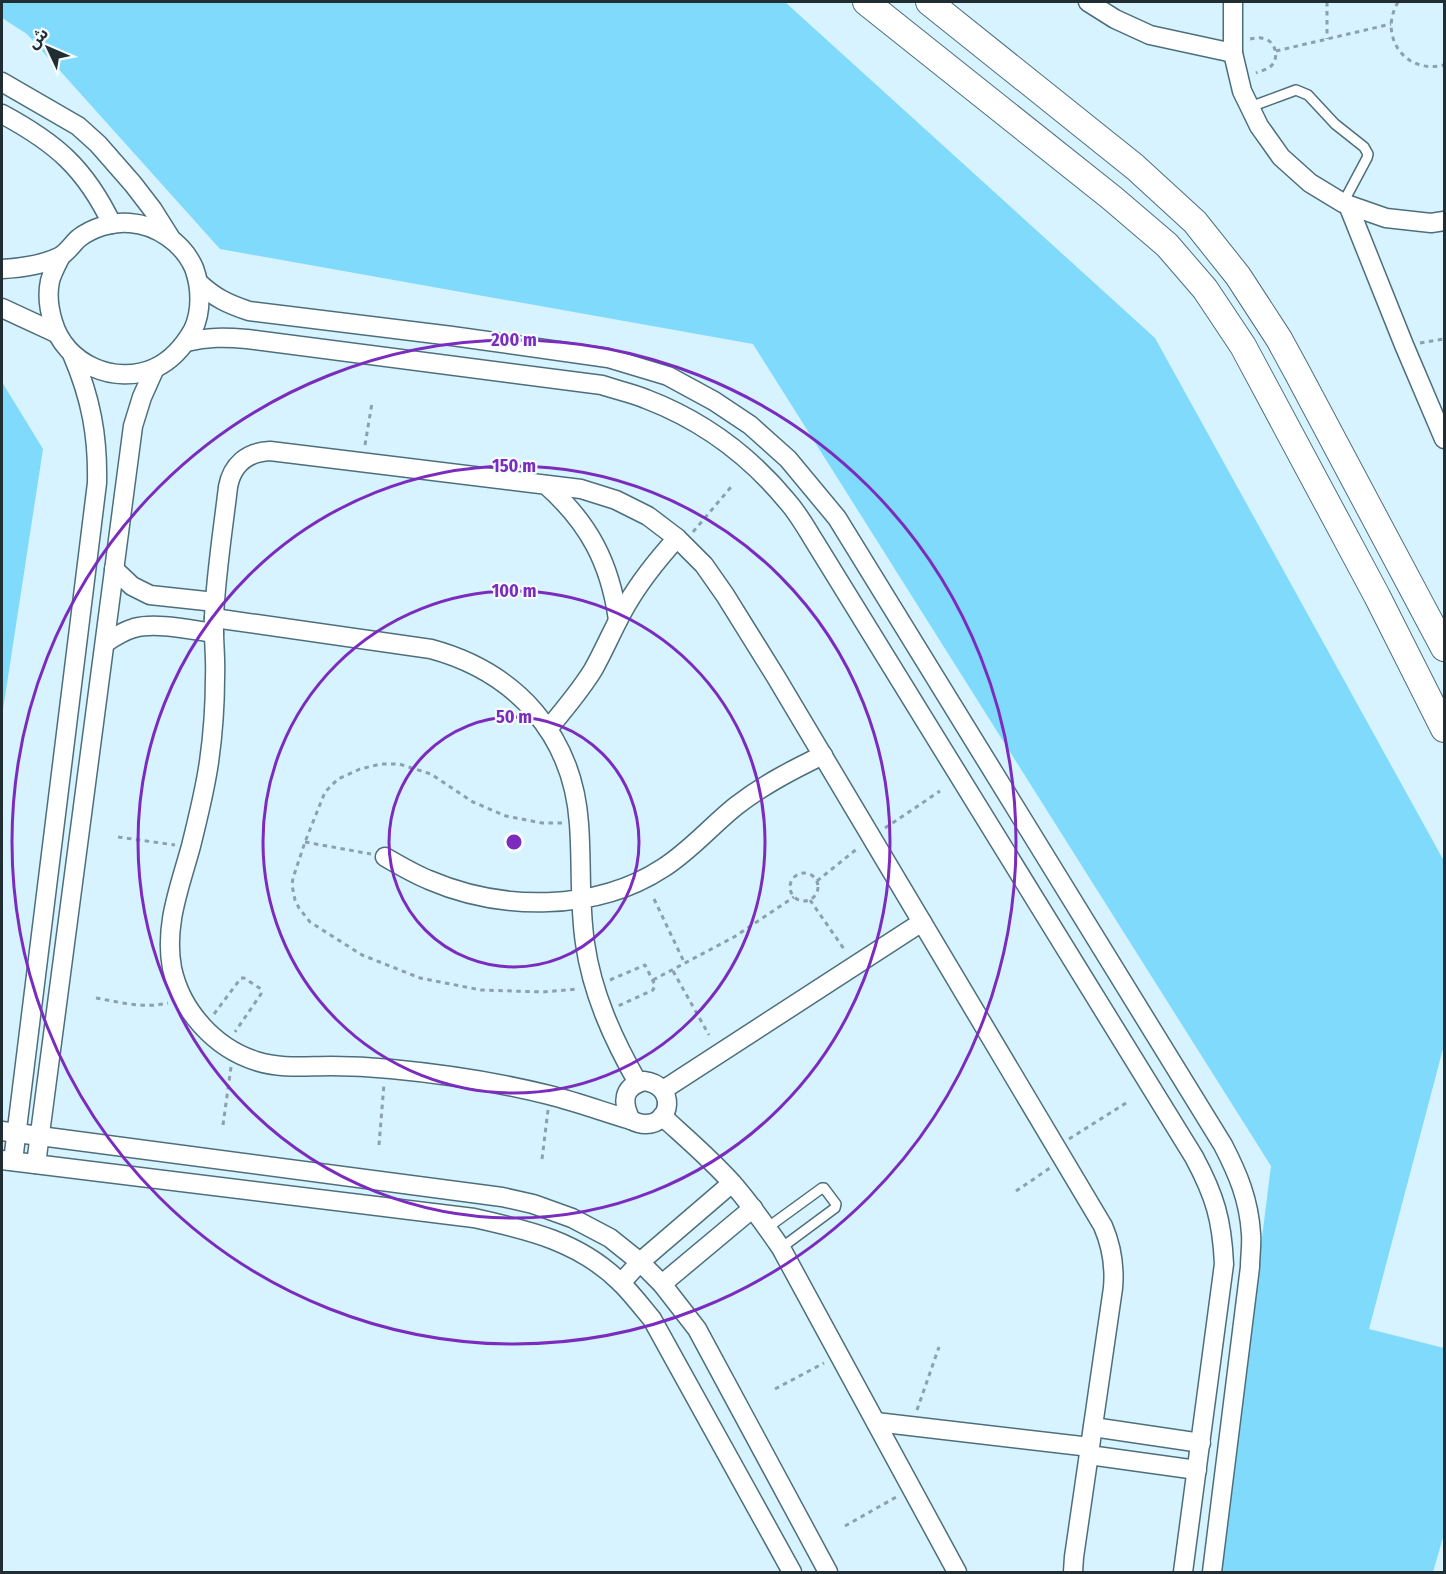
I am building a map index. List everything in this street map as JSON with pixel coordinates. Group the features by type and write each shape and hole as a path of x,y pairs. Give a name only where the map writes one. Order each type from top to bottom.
{"street":[{"path":"866,2 1120,205 1167,245 1205,289 1243,346 1377,596 1444,729"},
{"path":"929,2 1135,167 1195,222 1238,276 1288,356 1444,648"},
{"path":"1088,2 1114,19 1150,35 1233,48"},
{"path":"1233,2 1233,48 1242,91 1258,126 1281,157 1310,183 1346,204 1386,218 1431,223 1444,221"},
{"path":"2,82 78,126 116,163 183,251 193,266 199,283 200,304 196,324 186,342 172,357 156,368 134,374 112,374 90,367 72,354"},
{"path":"2,114 43,138 68,159 103,204 112,224"},
{"path":"1346,204 1444,439"},
{"path":"171,238 155,229 129,223 103,226 80,237 61,256 50,281 48,307 56,333 72,354 81,374 93,415 97,483 7,1160 474,1218 525,1230 562,1243 596,1263 621,1283 652,1318 792,1572"},
{"path":"2,269 20,268 61,256"},
{"path":"199,283 213,296 249,311 441,334 608,358 668,376 714,401 750,425 788,459 837,518 1223,1145 1238,1173 1249,1214 1250,1267 1212,1572"},
{"path":"2,309 56,333"},
{"path":"186,342 225,337 247,339 602,385 645,398 685,416 723,440 758,469 788,502 1194,1156 1207,1181 1223,1236 1224,1264 1183,1572"},
{"path":"36,1164 133,426 142,398 156,368"},
{"path":"631,1120 625,1107 627,1093 631,1087 644,1082 658,1085 666,1096 666,1110 657,1121 644,1124 631,1120 550,1095 441,1074 334,1066 283,1067 256,1061 229,1049 204,1028 183,999 173,970 169,940 173,909 201,805 209,762 214,719 215,618 228,487 230,478 239,463 253,453 270,450 581,489 616,500 648,516 680,541 704,565 725,595 872,837 1103,1226 1112,1250 1113,1288 1073,1572"},
{"path":"546,485 577,517 601,555 615,598 618,620"},
{"path":"548,729 565,710 592,671 628,602 651,569 680,541"},
{"path":"114,569 132,586 150,595 215,618 431,649 451,654 489,672 506,683 536,712 564,760 575,794 579,823 580,900 585,944 595,987 603,1013 638,1083"},
{"path":"105,643 134,628 215,618"},
{"path":"385,857 430,880 478,896 529,903 580,900 640,881 661,870 692,847 728,813 756,791 778,777 823,755"},
{"path":"663,1090 922,922"},
{"path":"662,1116 732,1183 781,1248 957,1572"},
{"path":"9,1132 502,1197 533,1204 572,1218 610,1238 640,1262 662,1284 697,1329 828,1572"},
{"path":"621,1283 640,1262 732,1183"},
{"path":"662,1284 753,1208"},
{"path":"876,1422 1089,1451 1197,1470"},
{"path":"1093,1426 1201,1443"}],"lane":[{"path":"1250,107 1296,90 1302,92 1308,95 1335,124 1364,147 1368,154 1367,158 1346,204"},
{"path":"767,1228 822,1188 836,1204 835,1208 781,1248"}],"path":[{"path":"1327,2 1328,39"},
{"path":"1398,2 1390,24 1397,49 1404,56 1422,66 1444,65"},
{"path":"1276,51 1390,24"},
{"path":"1233,48 1263,38 1272,43 1276,51 1270,67 1239,78"},
{"path":"1404,345 1444,339"},
{"path":"362,463 372,403"},
{"path":"680,541 730,487"},
{"path":"817,881 872,837 940,791"},
{"path":"117,837 190,847"},
{"path":"305,842 385,857"},
{"path":"805,873 817,881 818,891 810,900 803,902 794,897 790,889 792,879 805,873"},
{"path":"653,980 734,937 794,897"},
{"path":"654,899 685,964"},
{"path":"810,900 844,949"},
{"path":"595,987 645,965 655,986 654,989 603,1013"},
{"path":"672,970 710,1035"},
{"path":"204,1028 241,978 261,989 261,993 229,1049 223,1125"},
{"path":"96,998 141,1006 152,1006 183,999"},
{"path":"379,1145 385,1069"},
{"path":"542,1159 550,1095"},
{"path":"1016,1191 1060,1153 1126,1103"},
{"path":"911,1426 939,1347"},
{"path":"775,1389 839,1354"},
{"path":"845,1526 911,1488"}],"shaded area":[{"path":"2,2 785,2 1155,338 1444,861 1444,1045 1369,1329 1444,1348 1444,1534 1433,1572 1220,1572 1271,1166 753,344 220,249 27,34 2,18"},
{"path":"2,382 43,449 2,716"}]}
